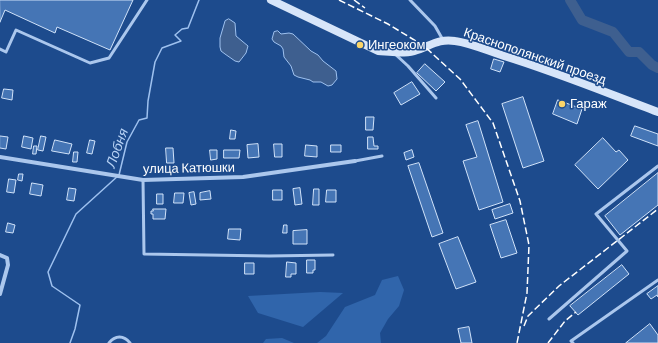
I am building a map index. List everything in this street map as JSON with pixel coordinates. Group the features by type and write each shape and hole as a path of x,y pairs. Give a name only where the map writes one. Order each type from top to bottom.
{"main road":[{"name":"Краснополянский проезд","path":"271,0 378,50 394,53 405,53 444,40 465,43 528,63 658,112"}],"street":[{"name":"улица Катюшки","path":"0,157 143,180 243,177 355,161"},
{"path":"0,255 7,258 8,264 0,294"}],"lane":[{"path":"0,49 6,52 16,30 90,63 109,58 147,0"},
{"path":"410,0 435,26 444,40"},
{"path":"394,53 408,66 436,98"},
{"path":"355,161 382,156"},
{"path":"549,319 627,250 596,214 658,166"},
{"path":"143,180 144,254 262,256 333,255"},
{"path":"571,342 658,280"},
{"path":"109,343 113,338 120,336 127,339 130,343"}],"shaded area":[{"path":"229,19 235,23 236,36 248,46 246,53 239,62 235,61 221,51 220,47 220,38 225,21"},
{"path":"278,31 281,34 293,34 336,71 337,79 332,85 328,86 321,82 313,82 294,75 291,66 284,57 283,49 272,39 274,32"},
{"path":"398,276 404,290 399,306 388,319 380,333 381,343 317,343 326,336 345,307 375,295 382,280"},
{"path":"320,292 343,293 303,327 258,313 248,296"},
{"path":"282,338 294,343 263,343 266,339"}],"building":[{"path":"0,0 133,0 110,50 57,27 55,33 5,10 0,22"},
{"path":"494,59 504,62 500,72 491,69"},
{"path":"425,64 445,82 436,91 417,73"},
{"path":"412,82 420,94 401,105 394,93"},
{"path":"4,89 13,90 12,100 2,98"},
{"path":"523,97 544,161 523,168 502,104"},
{"path":"558,100 582,109 577,124 553,114"},
{"path":"366,117 374,117 373,130 366,130"},
{"path":"478,121 503,202 479,210 463,161 477,157 466,125"},
{"path":"635,126 658,134 658,146 631,136"},
{"path":"231,130 236,131 235,139 230,139"},
{"path":"0,136 8,137 6,149 0,148"},
{"path":"24,136 33,138 31,149 22,147"},
{"path":"41,136 46,137 43,151 38,150"},
{"path":"368,137 373,137 374,146 378,146 378,149 368,149"},
{"path":"603,138 616,152 619,150 628,160 598,189 575,165"},
{"path":"55,140 72,144 69,154 52,151"},
{"path":"90,140 95,141 92,154 87,153"},
{"path":"258,144 259,157 248,158 247,145"},
{"path":"274,144 282,144 282,157 275,157"},
{"path":"306,145 317,146 317,157 305,156"},
{"path":"331,145 341,145 341,152 331,152"},
{"path":"34,146 37,146 36,154 33,154"},
{"path":"166,148 173,148 174,163 167,163"},
{"path":"210,150 217,150 217,159 211,160"},
{"path":"224,150 240,150 239,158 224,158"},
{"path":"412,150 414,157 406,160 404,153"},
{"path":"74,152 78,152 77,162 73,162"},
{"path":"419,163 443,233 432,237 408,166"},
{"path":"658,173 658,205 620,235 605,216"},
{"path":"19,174 23,174 22,181 18,180"},
{"path":"9,179 16,180 14,193 7,192"},
{"path":"32,183 43,185 41,196 30,194"},
{"path":"69,188 76,189 74,201 67,200"},
{"path":"300,188 302,204 295,205 293,189"},
{"path":"314,189 319,189 319,205 313,205"},
{"path":"273,190 282,190 282,200 273,200"},
{"path":"327,190 336,190 336,202 326,202"},
{"path":"210,191 211,199 200,200 200,193"},
{"path":"194,192 196,204 191,205 189,193"},
{"path":"175,193 184,193 183,203 174,203"},
{"path":"157,194 163,194 163,204 157,204"},
{"path":"510,204 513,213 495,219 492,210"},
{"path":"153,209 166,209 165,219 153,219 153,214 151,214 151,211 153,211"},
{"path":"506,220 517,253 501,258 490,225"},
{"path":"8,223 15,225 13,233 6,232"},
{"path":"284,225 287,225 287,233 283,233"},
{"path":"229,229 241,229 240,240 228,239"},
{"path":"307,230 307,244 293,244 293,231"},
{"path":"458,237 476,282 456,289 439,244"},
{"path":"307,260 315,260 315,270 313,270 313,273 307,273"},
{"path":"287,262 296,263 296,274 291,274 291,277 286,277"},
{"path":"245,263 254,263 254,274 245,274"},
{"path":"622,265 629,274 578,315 570,306"},
{"path":"658,286 658,297 657,295 651,299 647,294"},
{"path":"650,324 658,335 658,343 626,343"},
{"path":"469,327 472,343 461,343 458,329"}],"waterway":[{"name":"Лобня","path":"70,343 75,329 80,305 52,286 48,272 76,214 119,175 127,142 139,120 147,118 148,101 155,62 162,48 181,41 175,35 182,29 188,28 199,0"},
{"path":"570,0 582,20 613,32 629,52 639,52 652,65 658,68"}],"railway":[{"path":"339,0 388,24 424,46 460,79 493,123 520,201 529,245 527,293 517,343"},
{"path":"354,0 365,8"},
{"path":"524,326 528,316 559,286 658,209"},
{"path":"548,343 565,321 576,312"}],"place":[{"name":"Ингеоком","path":"360,45"},
{"name":"Гараж","path":"562,104"}]}
